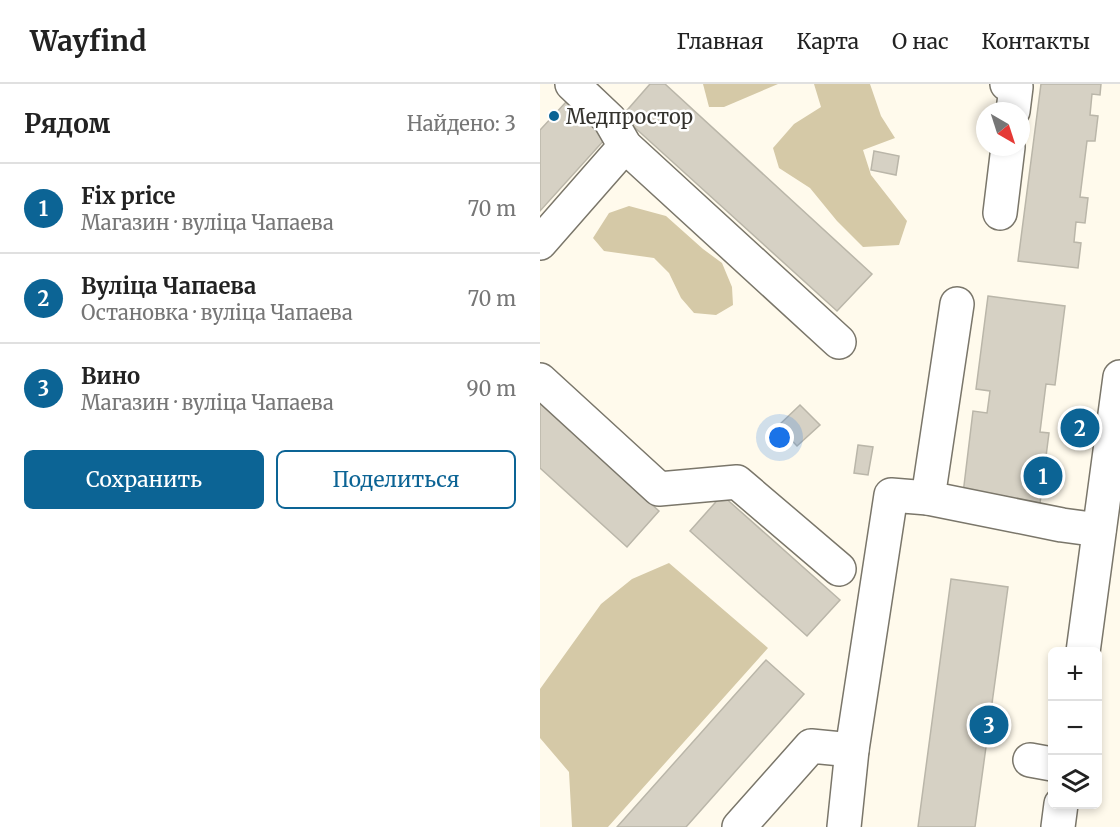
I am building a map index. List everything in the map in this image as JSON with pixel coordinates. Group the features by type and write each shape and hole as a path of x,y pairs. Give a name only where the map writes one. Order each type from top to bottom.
{"street":[{"path":"1007,84 1016,87 1014,102"},
{"path":"583,87 610,120 625,146 839,342"},
{"path":"540,243 625,146"},
{"path":"1000,213 1007,156"},
{"path":"928,498 957,303"},
{"path":"1084,647 1120,377"},
{"path":"540,380 659,489 736,482 839,569"},
{"path":"844,827 852,750 891,495 928,498 1062,525 1099,530"},
{"path":"739,827 811,746 852,750"}],"shaded area":[{"path":"703,84 778,84 724,107 709,107"},
{"path":"814,84 870,84 881,116 895,138 863,150 871,175 907,221 899,245 863,247 837,221 810,188 779,168 773,148 794,124 821,107"},
{"path":"629,206 666,216 722,263 732,287 733,305 716,315 694,313 681,298 669,273 654,258 604,251 593,238 609,213"},
{"path":"669,563 768,648 608,827 572,827 569,772 540,738 540,689 601,604 632,579"}],"building":[{"path":"650,84 665,84 872,274 837,311 622,116"},
{"path":"1041,84 1101,84 1100,95 1092,94 1090,115 1098,116 1095,141 1087,141 1080,197 1088,198 1085,223 1076,222 1074,242 1081,243 1078,268 1018,261"},
{"path":"566,102 606,138 540,211 540,130"},
{"path":"874,151 899,156 896,175 871,170"},
{"path":"988,296 1065,306 1055,385 1046,384 1040,432 1049,433 1039,511 962,502 973,411 987,413 990,391 976,389"},
{"path":"540,403 659,511 627,547 540,468"},
{"path":"800,405 820,425 797,446 778,426"},
{"path":"858,445 873,447 868,475 854,473"},
{"path":"722,495 840,600 807,636 690,531"},
{"path":"951,579 1008,587 975,827 918,827"},
{"path":"766,660 804,694 686,827 617,827"}],"place":[{"name":"Медпростор","path":"554,116"},
{"name":"Вуліца Чапаева","path":"1080,428"},
{"name":"Fix price","path":"1043,476"},
{"name":"Вино","path":"989,725"}]}
